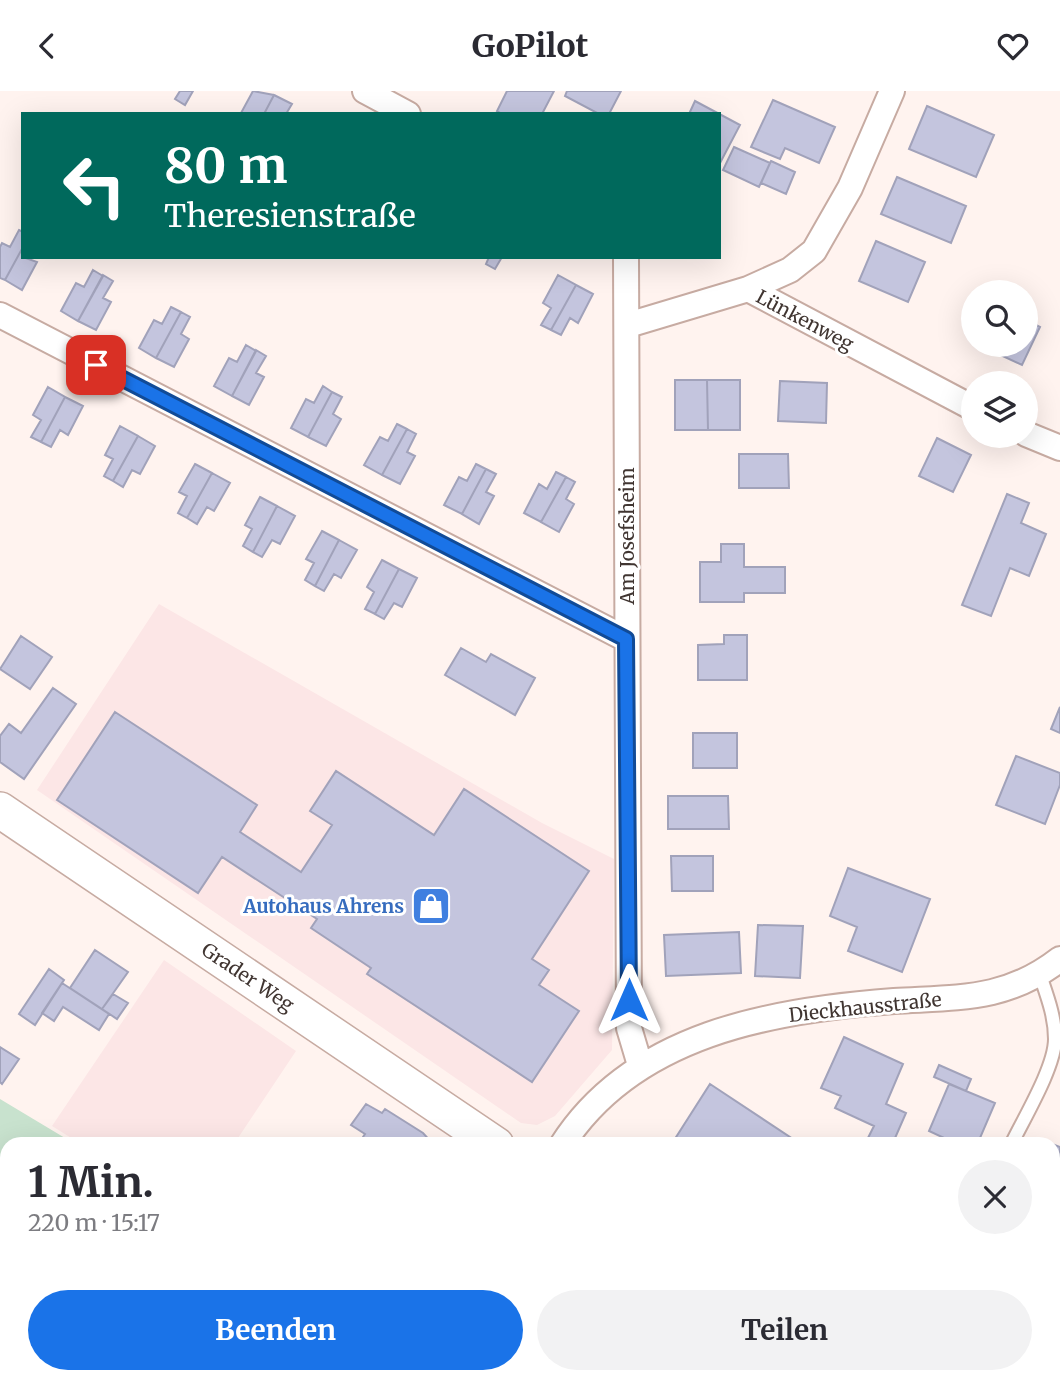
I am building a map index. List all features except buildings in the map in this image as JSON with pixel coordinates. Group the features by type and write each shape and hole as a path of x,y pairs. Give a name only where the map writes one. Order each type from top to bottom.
{"street":[{"path":"748,289 790,270 814,251 850,188 892,91"},
{"path":"378,94 405,112"},
{"name":"Am Josefsheim","path":"626,259 629,1028 640,1065"},
{"name":"Lünkenweg","path":"628,325 748,289 961,402"},
{"path":"0,315 626,639"},
{"path":"1038,439 1060,448"},
{"name":"Grader Weg","path":"0,810 484,1137"},
{"name":"Dieckhausstraße","path":"568,1137 600,1097 640,1065 695,1038 796,1011 987,996 1040,975 1060,960"}],"lane":[{"path":"1015,1137 1058,1043 1052,1011 1040,975"}],"shaded area":[{"path":"159,604 542,823 614,859 612,1050 555,1116 537,1125 521,1123 37,790"},
{"path":"164,960 296,1051 239,1137 70,1137 52,1126"}],"green space":[{"path":"0,1099 63,1137 0,1137"}],"place":[{"name":"Autohaus Ahrens","path":"431,906"}],"route":[{"path":"96,365 626,639 629,1000"}]}
